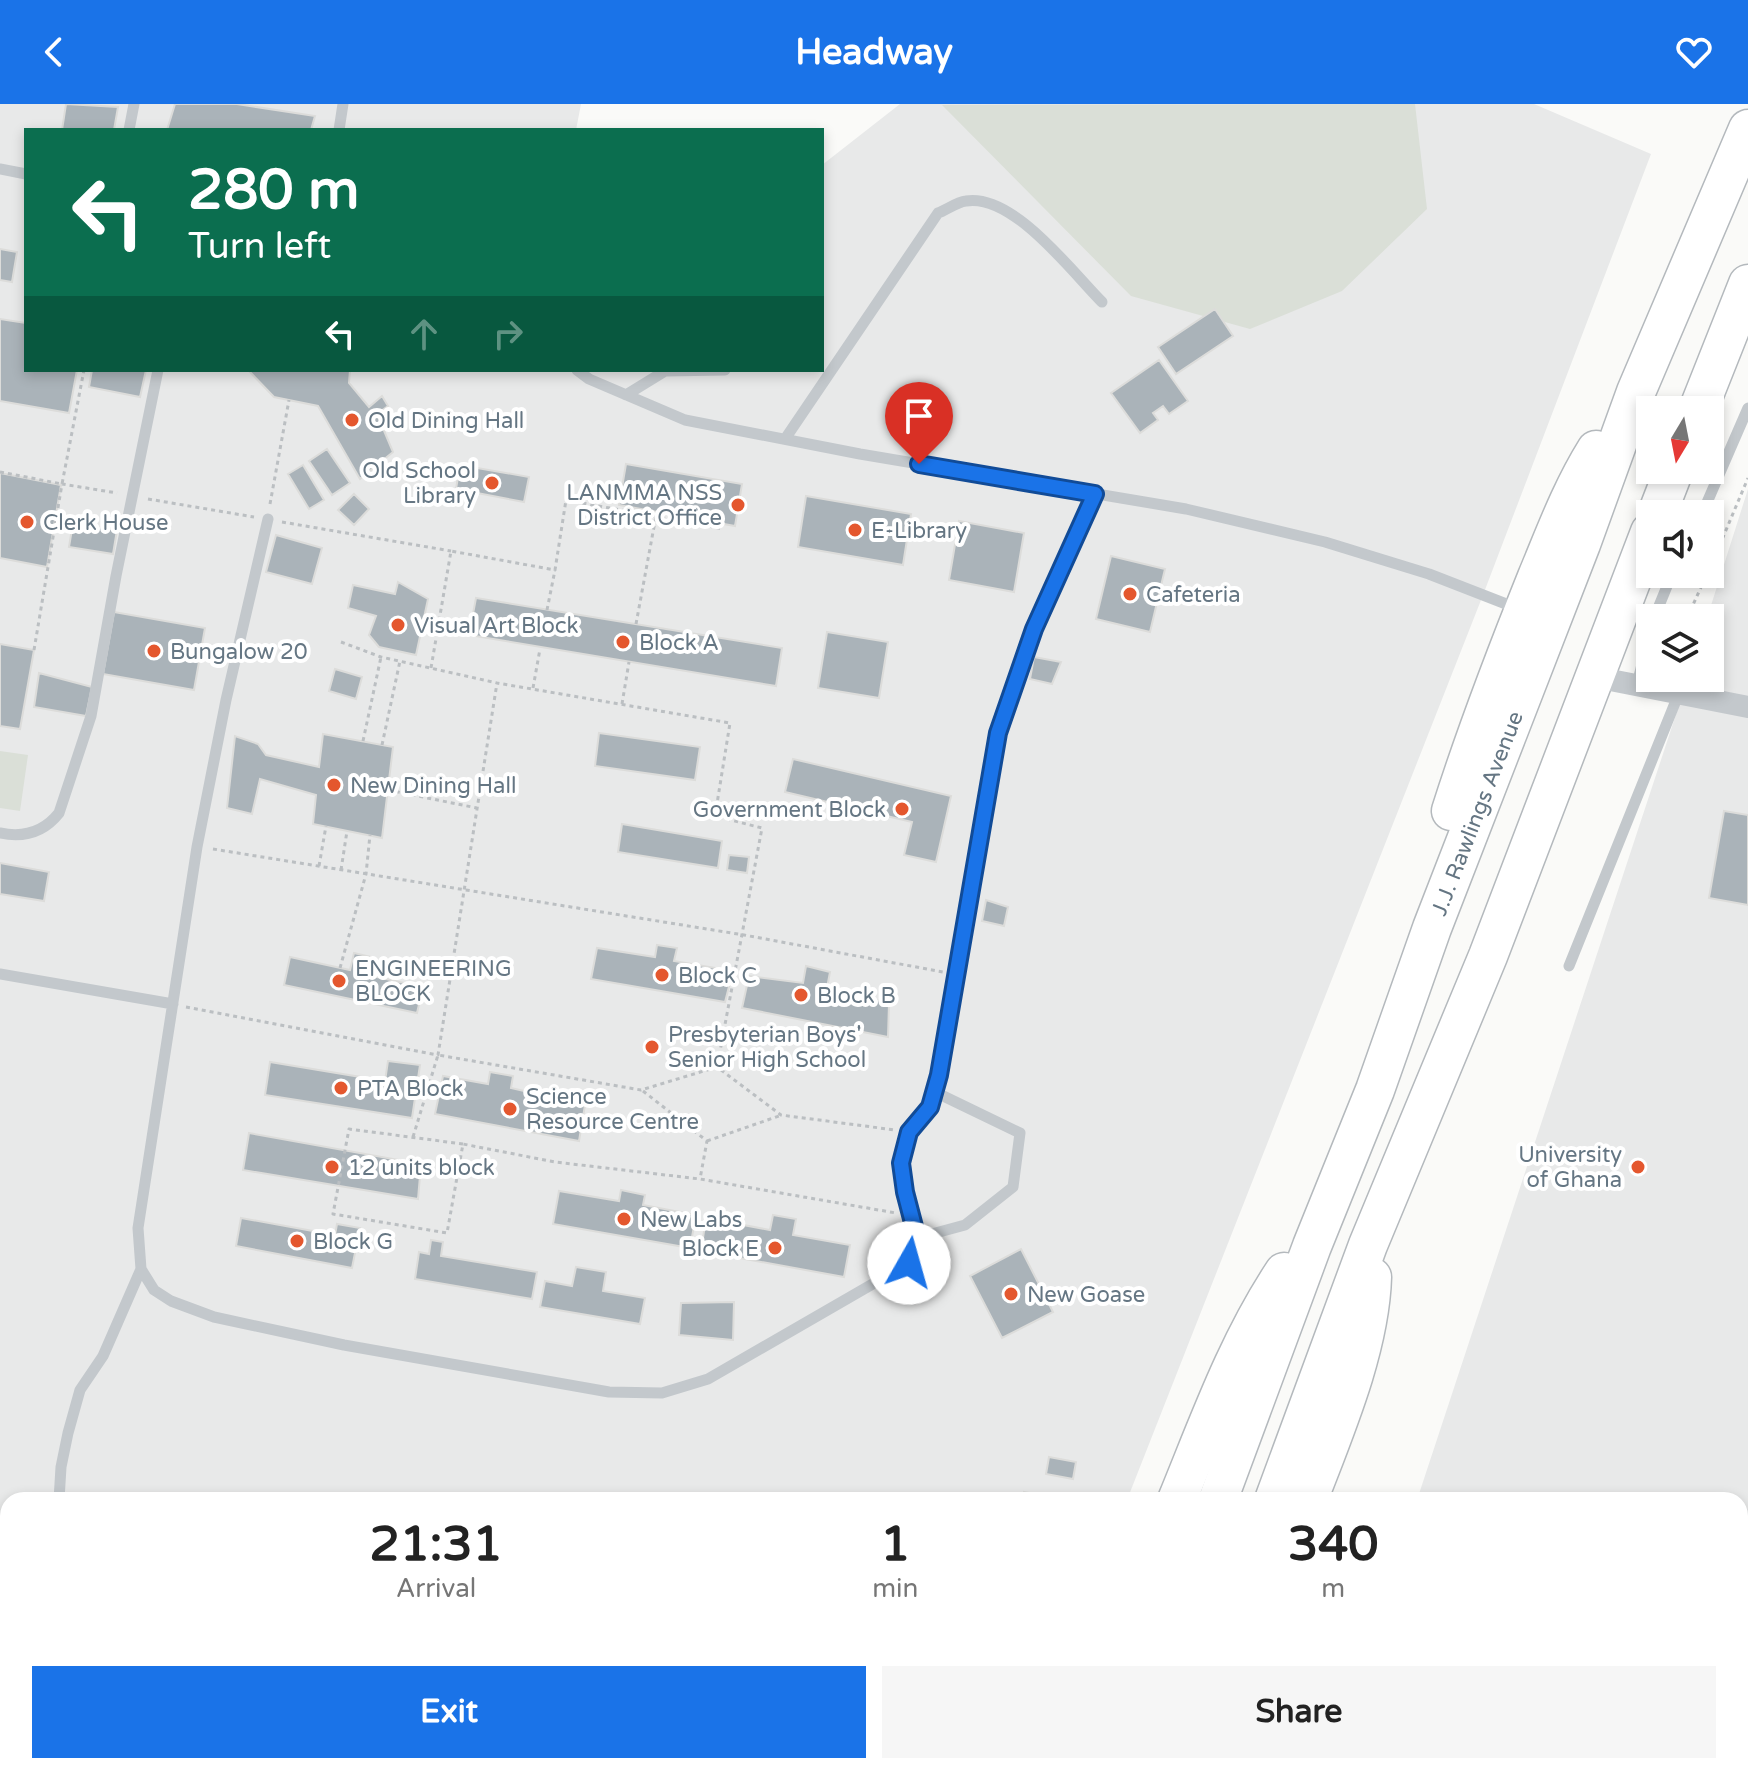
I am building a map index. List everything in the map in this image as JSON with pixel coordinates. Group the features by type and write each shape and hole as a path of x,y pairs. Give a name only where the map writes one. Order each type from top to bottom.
{"highway":[{"name":"J.J. Rawlings Avenue","path":"1221,1492 1636,392 1748,129"},
{"path":"1704,396 1748,284"},
{"path":"1432,928 1434,882 1441,842 1478,728 1570,496 1605,433 1636,392"},
{"path":"1277,1492 1368,1245 1488,956 1636,569"},
{"path":"1311,1492 1365,1332 1372,1300 1368,1245"},
{"path":"1180,1492 1224,1382 1252,1327 1292,1261 1312,1246"}],"street":[{"path":"1595,677 1636,684"},
{"path":"1679,692 1748,707"}],"lane":[{"path":"129,128 134,104"},
{"path":"339,128 343,104"},
{"path":"0,169 24,174"},
{"path":"785,439 827,368 938,213 967,201 994,204 1022,221 1102,302"},
{"path":"0,833 29,834 49,826 59,813 91,716 158,372"},
{"path":"580,372 589,379 685,420 1186,509 1325,542 1429,574 1523,611"},
{"path":"626,395 663,372"},
{"path":"1708,500 1748,408"},
{"path":"141,1269 154,1290 171,1301 214,1317 344,1345 609,1392 662,1393 708,1379 909,1263 917,1238 901,1163 909,1132 930,1107 935,1092 998,733 1034,629 1095,494"},
{"path":"59,1492 61,1467 80,1390 109,1344 141,1269 138,1228 197,847 226,700 268,519"},
{"path":"1569,966 1679,692"},
{"path":"0,974 173,1004"},
{"path":"917,1238 965,1225 1013,1187 1020,1133 935,1092"}],"path":[{"path":"34,650 84,372"},
{"path":"268,519 289,400"},
{"path":"0,472 62,484"},
{"path":"1724,535 1748,478"},
{"path":"547,610 566,500 724,529"},
{"path":"636,624 656,516"},
{"path":"431,668 451,551 555,570"},
{"path":"341,642 381,657 497,683 730,723 715,816 762,828 717,1067"},
{"path":"533,689 540,649"},
{"path":"363,741 381,657"},
{"path":"382,745 400,661"},
{"path":"622,704 629,662"},
{"path":"413,1137 438,1055 497,683"},
{"path":"388,790 477,808"},
{"path":"319,866 326,826"},
{"path":"341,870 347,831"},
{"path":"340,968 366,874 370,835"},
{"path":"197,847 744,935 956,975"},
{"path":"173,1004 641,1090 717,1067"},
{"path":"717,1067 781,1115"},
{"path":"641,1090 707,1141"},
{"path":"707,1141 781,1115 909,1132"},
{"path":"463,1144 447,1233 333,1214 349,1129 463,1144 555,1162 700,1179 912,1216"},
{"path":"700,1179 707,1141"}],"shaded area":[{"name":"Presbyterian Boys' Senior High School","path":"0,104 581,104 576,128 24,128 24,372 824,372 824,163 900,104 1534,104 1651,154 1483,595 1130,1492 0,1492"},
{"path":"1415,104 1427,209 1342,291 1250,329 1131,296 942,105"},
{"name":"University of Ghana","path":"1748,489 1748,1492 1420,1492 1683,692 1724,692 1724,604 1711,604 1717,588 1724,588 1724,565"},
{"path":"0,751 28,755 20,811 0,808"}],"building":[{"path":"66,104 118,107 114,128 62,128"},
{"path":"175,104 237,104 315,116 312,128 168,128"},
{"path":"175,104 237,104 315,116 312,128 168,128"},
{"path":"0,249 17,252 12,282 0,280"},
{"path":"1215,309 1233,336 1176,374 1158,347"},
{"path":"0,319 24,323 24,372 77,372 69,413 0,401"},
{"path":"1159,360 1188,401 1169,414 1163,406 1153,413 1158,420 1140,433 1111,393"},
{"path":"92,372 146,372 140,397 89,387"},
{"name":"Old Dining Hall","path":"250,372 350,372 349,383 369,407 382,396 388,406 377,414 393,452 360,479 318,406 274,397"},
{"path":"327,449 350,483 332,495 309,461"},
{"path":"626,464 742,484 735,526 619,505"},
{"path":"303,465 324,500 309,509 288,474"},
{"name":"Old School Library","path":"460,465 529,477 524,502 456,489"},
{"name":"Clerk House","path":"0,473 61,485 47,567 0,558"},
{"path":"354,494 369,509 354,525 338,510"},
{"name":"E-Library","path":"806,496 911,514 903,565 798,547"},
{"path":"959,521 1024,533 1014,592 949,580"},
{"path":"73,523 117,530 113,554 69,547"},
{"path":"276,535 322,548 312,584 266,572"},
{"name":"Cafeteria","path":"1111,556 1165,569 1150,632 1096,619"},
{"name":"Visual Art Block","path":"398,582 428,599 416,655 379,647 369,635 376,616 348,608 353,585 395,594"},
{"name":"Block A","path":"476,598 782,648 776,686 469,635"},
{"name":"Bungalow 20","path":"114,612 205,628 194,690 103,674"},
{"path":"827,632 888,642 879,698 818,688"},
{"path":"0,644 34,650 20,729 0,726"},
{"path":"1034,657 1061,662 1052,684 1030,679"},
{"path":"335,669 362,677 356,699 329,691"},
{"path":"39,673 92,687 86,716 34,707"},
{"path":"599,733 700,747 695,780 595,766"},
{"name":"New Dining Hall","path":"323,734 393,747 382,838 313,824 316,795 260,779 252,814 227,808 235,736 258,744 266,755 319,767"},
{"name":"Government Block","path":"793,759 951,796 936,862 904,855 912,822 785,792"},
{"path":"1724,811 1748,815 1748,905 1709,898"},
{"path":"622,824 722,841 718,868 618,852"},
{"path":"729,855 749,857 747,873 727,870"},
{"path":"0,863 49,872 44,901 0,894"},
{"path":"986,900 1008,907 1004,926 982,921"},
{"name":"Block C","path":"657,945 677,948 674,961 733,971 725,1002 591,979 597,948 655,957"},
{"name":"ENGINEERING BLOCK","path":"354,953 375,958 372,976 423,987 417,1013 284,985 290,957 350,970"},
{"name":"Block B","path":"806,966 830,972 827,988 889,1003 888,1037 742,1008 749,976 803,983"},
{"name":"PTA Block","path":"388,1061 420,1065 412,1118 265,1095 270,1062 385,1081"},
{"name":"Science Resource Centre","path":"490,1072 513,1076 511,1088 585,1105 579,1141 435,1114 443,1076 488,1084"},
{"name":"12 units block","path":"249,1133 421,1164 418,1199 243,1170"},
{"name":"New Labs","path":"621,1190 645,1195 643,1205 696,1215 690,1248 553,1224 559,1191 619,1201"},
{"name":"Block E","path":"773,1215 796,1219 793,1235 850,1245 844,1277 701,1251 706,1218 770,1230"},
{"name":"Block G","path":"241,1218 335,1235 337,1224 360,1228 352,1268 236,1246"},
{"path":"431,1240 443,1242 441,1256 537,1272 532,1299 415,1279 419,1252 429,1254"},
{"name":"New Goase","path":"1021,1249 1053,1312 1002,1338 970,1276"},
{"path":"576,1267 606,1272 603,1291 645,1298 640,1324 540,1307 545,1281 572,1286"},
{"path":"734,1302 733,1340 679,1335 681,1303"},
{"path":"1049,1457 1076,1462 1073,1479 1046,1474"}],"place":[{"name":"Old Dining Hall","path":"352,420"},
{"name":"Old School Library","path":"492,483"},
{"name":"LANMMA NSS District Office","path":"738,505"},
{"name":"Clerk House","path":"27,522"},
{"name":"E-Library","path":"855,530"},
{"name":"Cafeteria","path":"1130,594"},
{"name":"Visual Art Block","path":"398,625"},
{"name":"Block A","path":"623,642"},
{"name":"Bungalow 20","path":"154,651"},
{"name":"New Dining Hall","path":"334,785"},
{"name":"Government Block","path":"902,809"},
{"name":"Block C","path":"662,975"},
{"name":"ENGINEERING BLOCK","path":"339,981"},
{"name":"Block B","path":"801,995"},
{"name":"Presbyterian Boys' Senior High School","path":"652,1047"},
{"name":"PTA Block","path":"341,1088"},
{"name":"Science Resource Centre","path":"510,1109"},
{"name":"12 units block","path":"332,1167"},
{"name":"University of Ghana","path":"1638,1167"},
{"name":"New Labs","path":"624,1219"},
{"name":"Block G","path":"297,1241"},
{"name":"Block E","path":"775,1248"},
{"name":"New Goase","path":"1011,1294"}],"route":[{"path":"909,1263 917,1238 901,1163 909,1132 930,1107 939,1075 998,733 1034,629 1095,494 919,464"}]}
